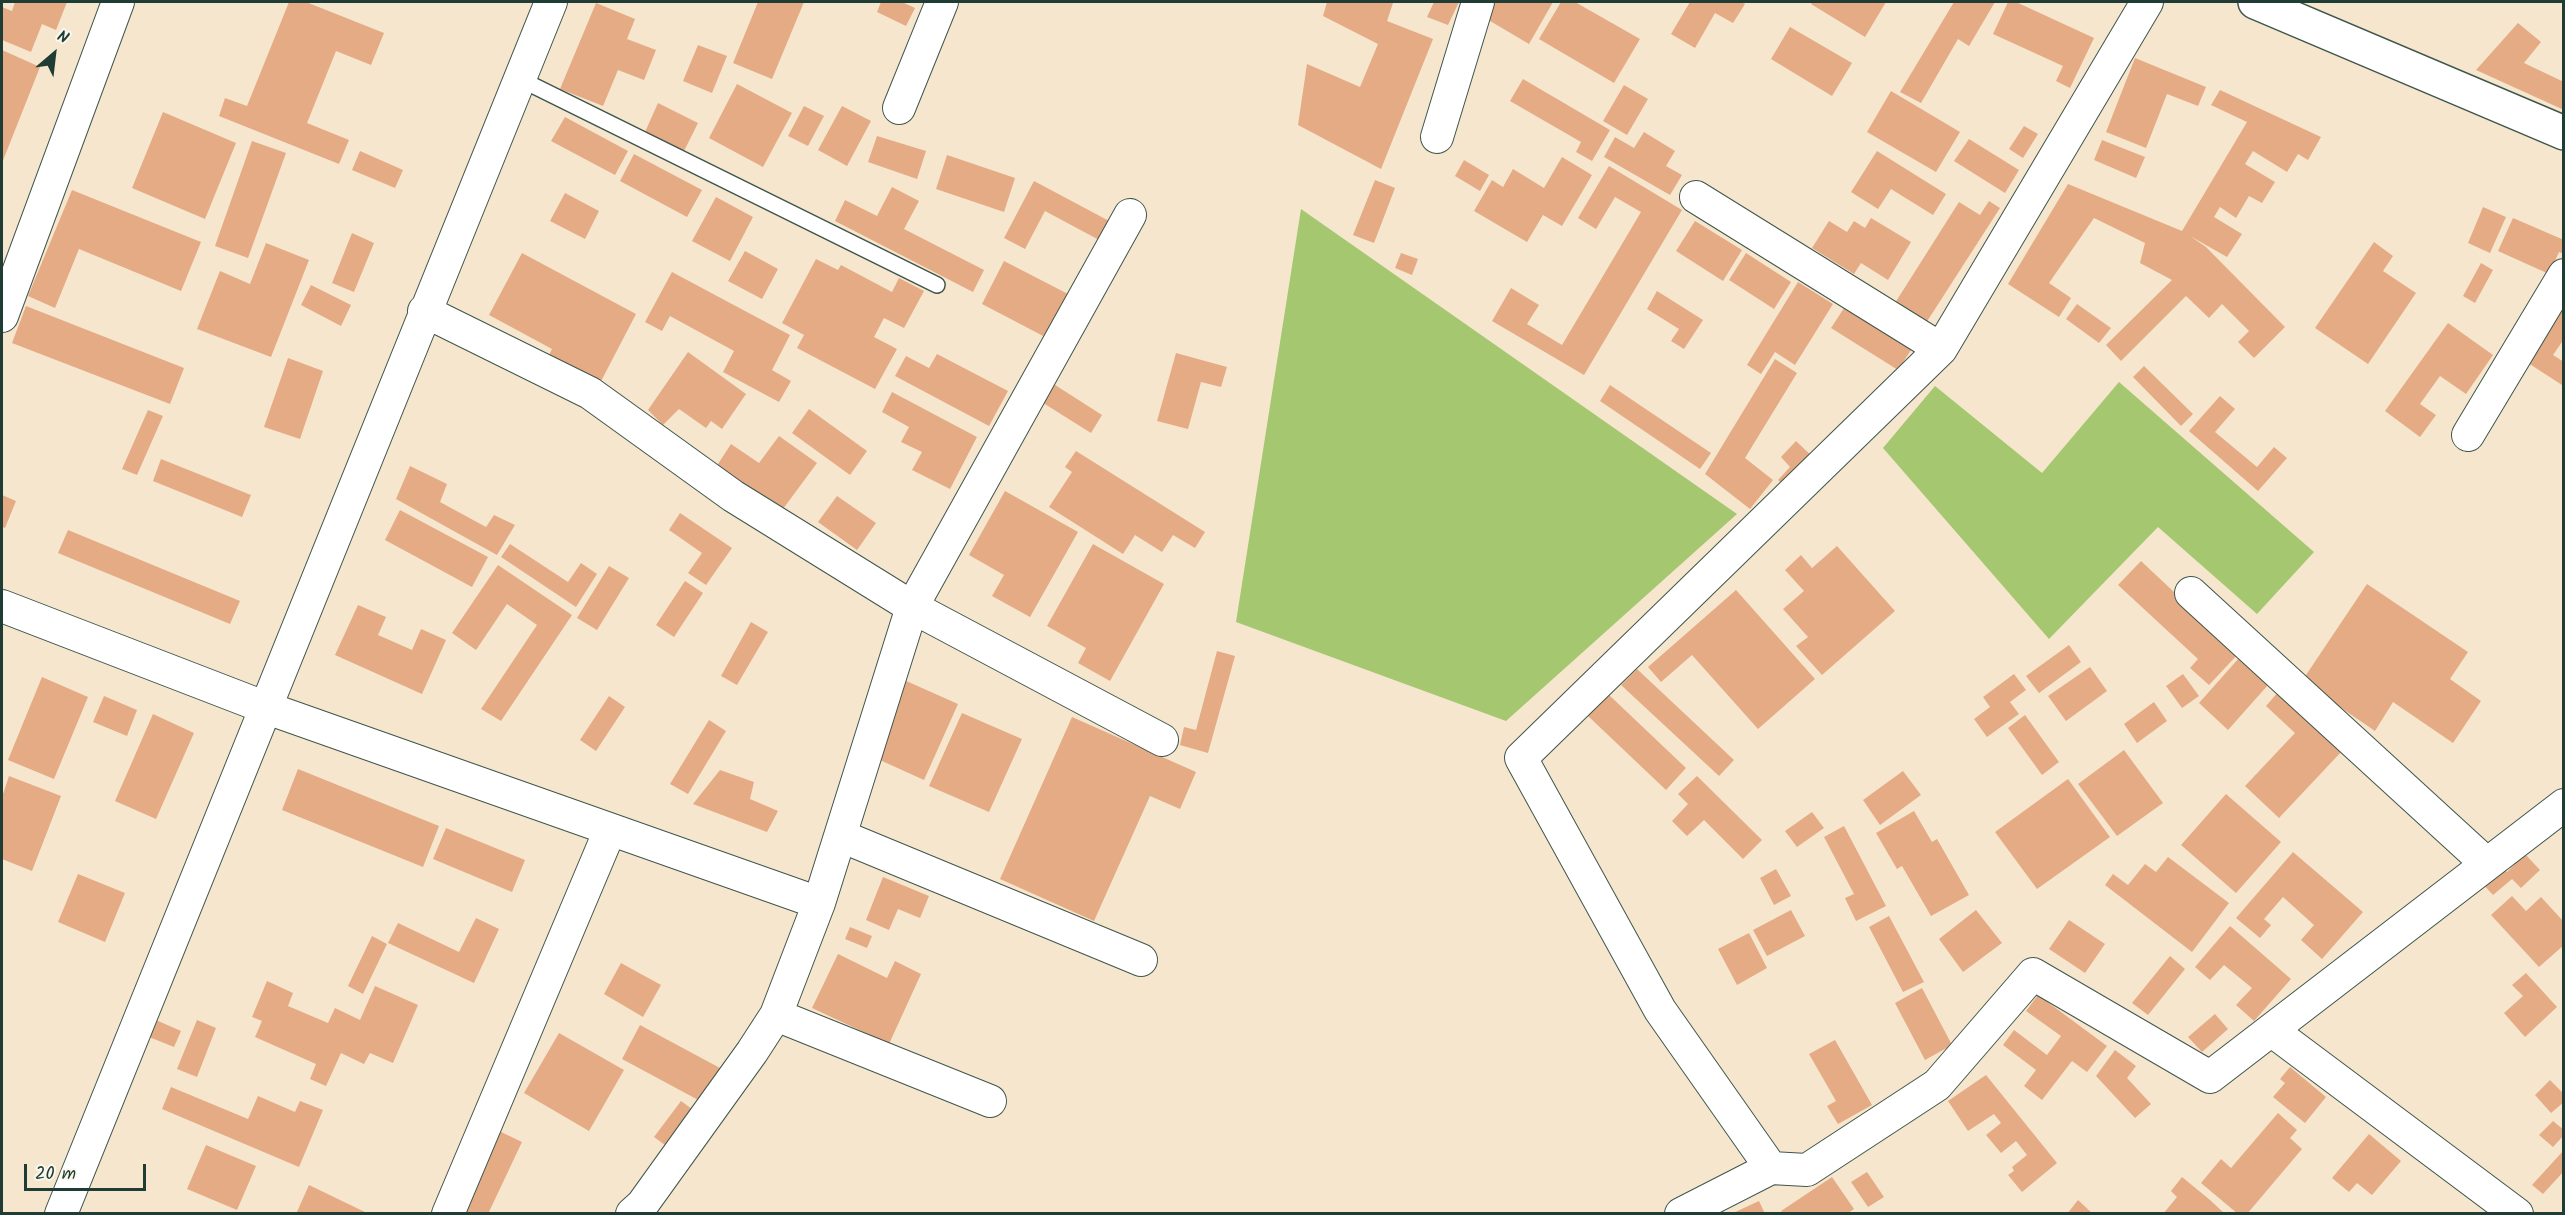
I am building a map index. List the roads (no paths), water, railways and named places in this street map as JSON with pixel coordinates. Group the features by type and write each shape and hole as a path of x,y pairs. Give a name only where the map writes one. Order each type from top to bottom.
{"street":[{"path":"2,316 118,2"},
{"path":"61,1214 424,311 551,2"},
{"path":"899,108 942,2"},
{"path":"1437,137 1478,2"},
{"path":"1771,1168 1660,1010 1521,758 1941,349 2147,2"},
{"path":"2255,2 2564,134"},
{"path":"1696,197 1941,349"},
{"path":"632,1214 642,1205 776,1015 819,903 912,607 1130,215"},
{"path":"2468,435 2564,275"},
{"path":"424,311 590,393 733,496 912,607 1162,740"},
{"path":"2191,593 2487,864"},
{"path":"2,606 264,707 819,903"},
{"path":"1681,1214 1771,1168 1807,1170 1937,1085 2033,974 2210,1077 2564,805"},
{"path":"448,1214 610,830"},
{"path":"841,836 1141,960"},
{"path":"776,1015 990,1101"},
{"path":"2271,1030 2517,1214"}],"lane":[{"path":"520,79 937,285"}]}
